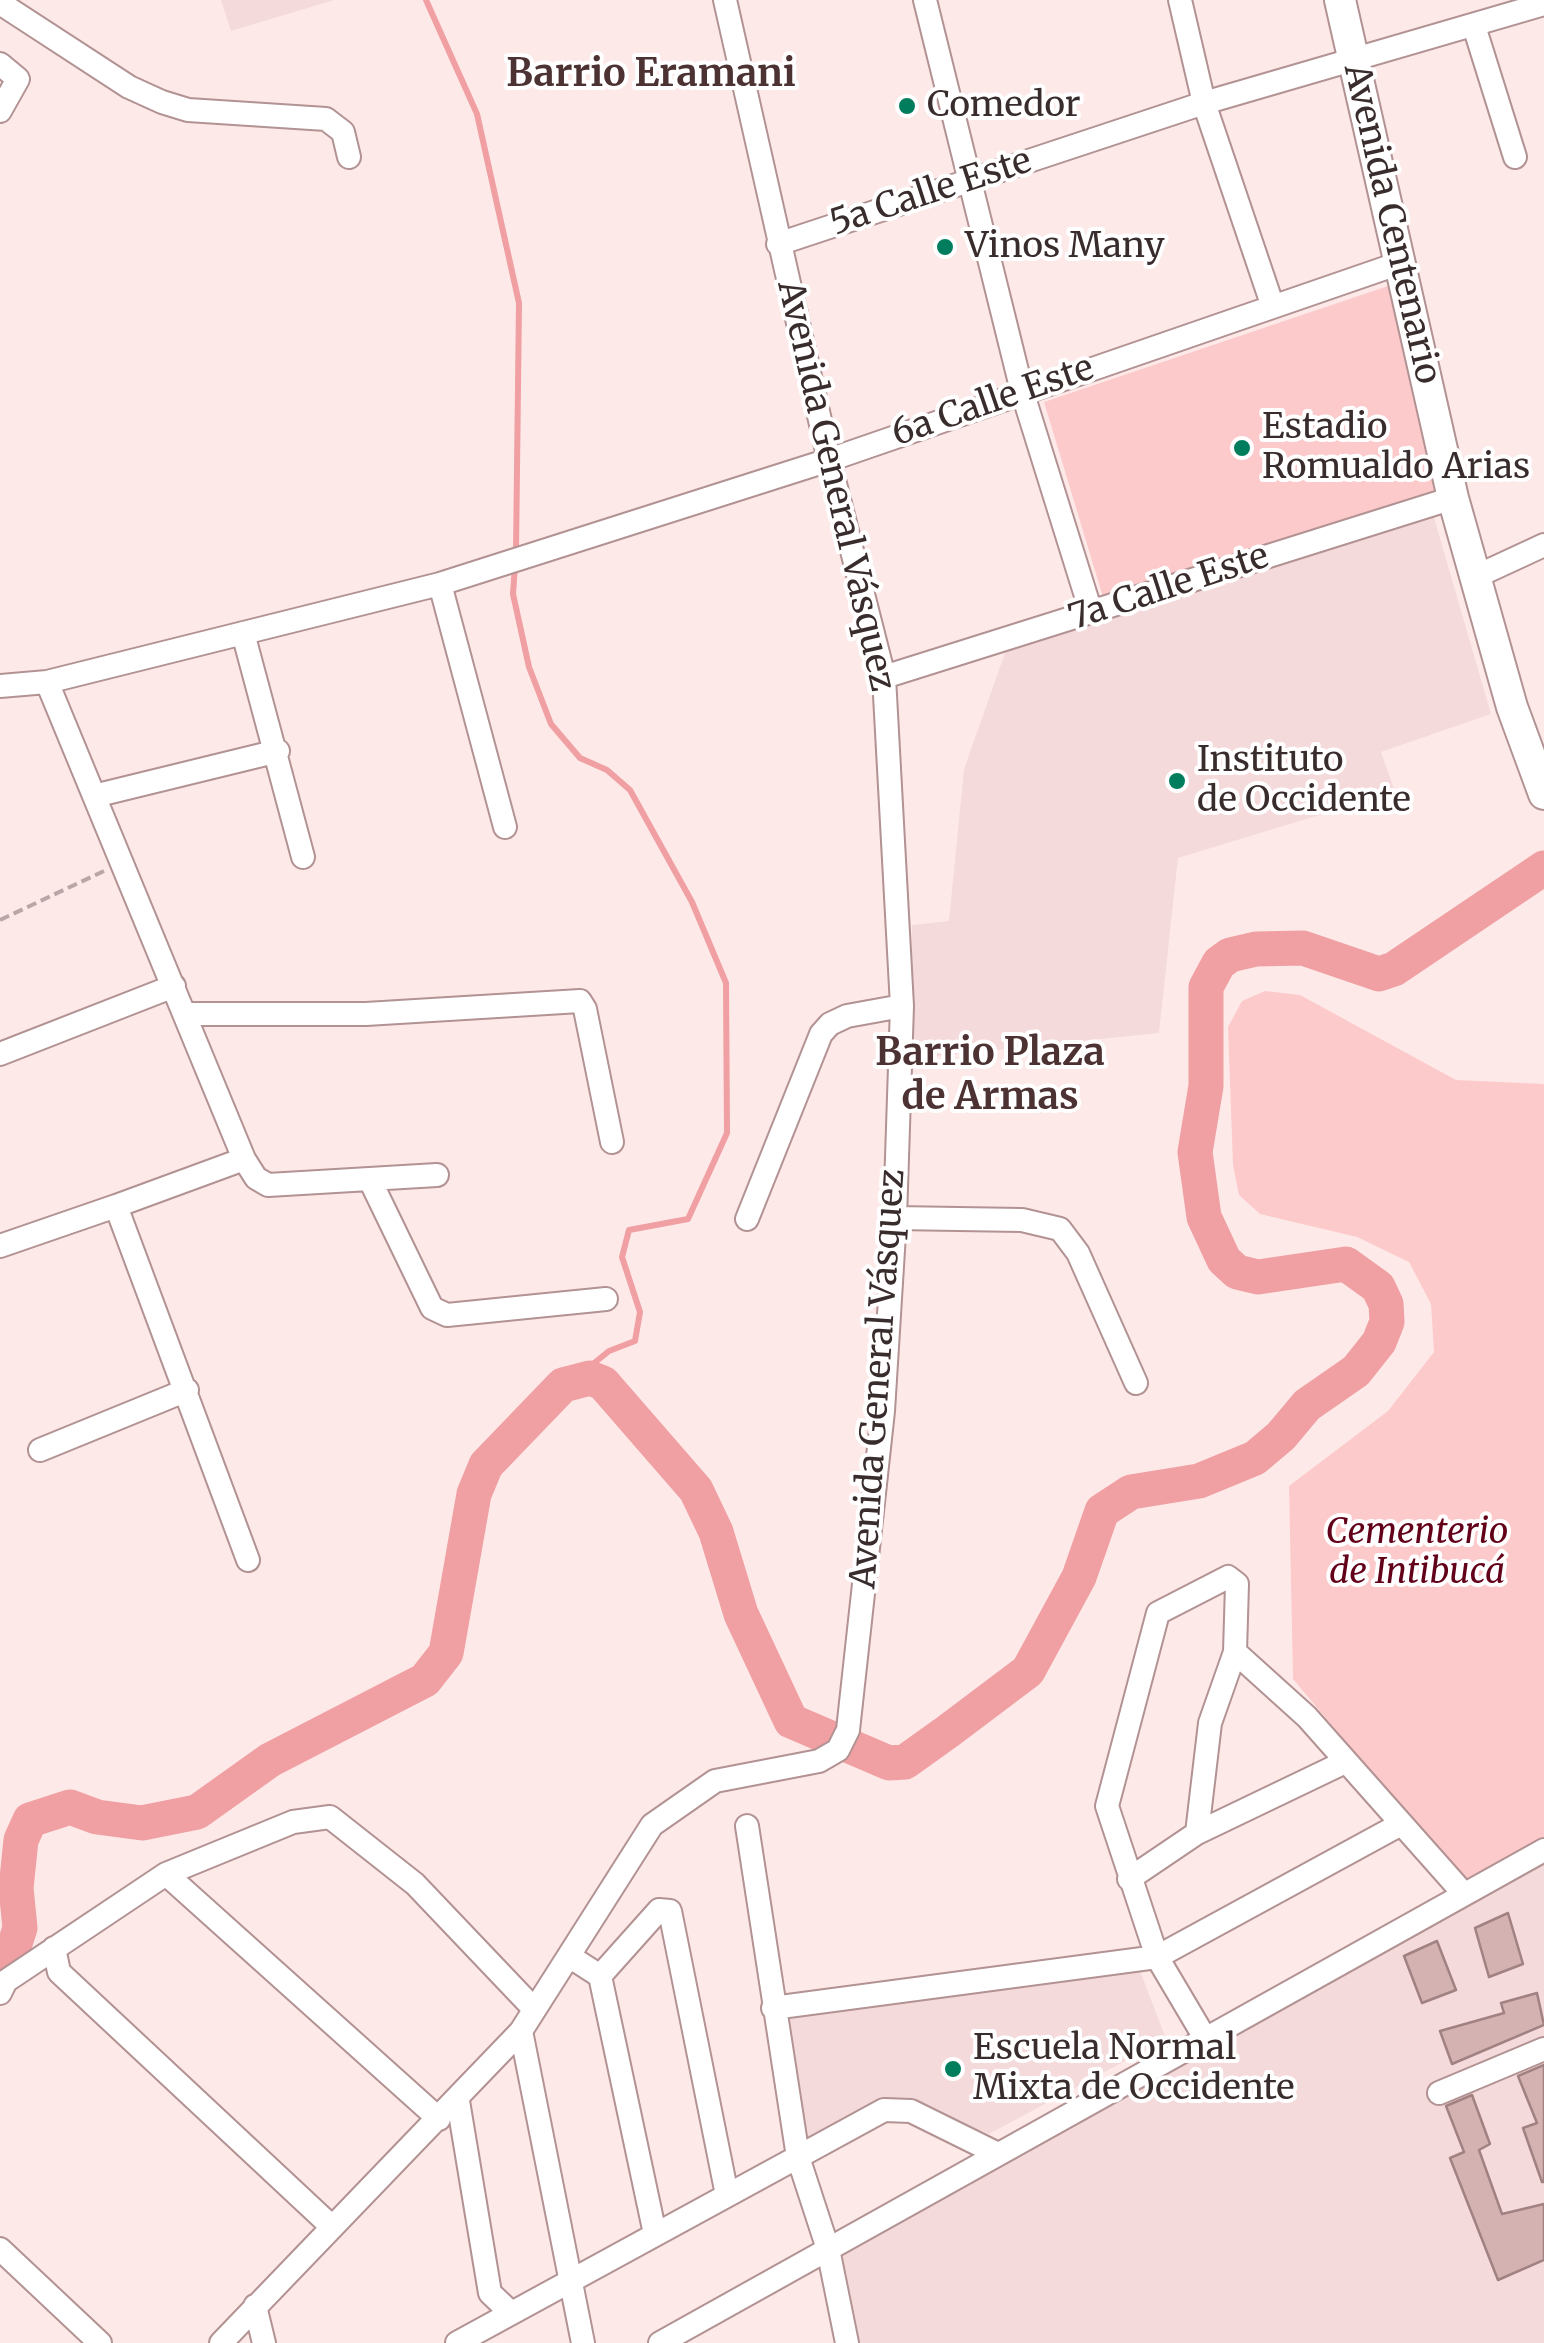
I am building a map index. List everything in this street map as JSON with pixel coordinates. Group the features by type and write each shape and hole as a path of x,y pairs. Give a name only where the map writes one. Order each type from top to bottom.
{"main road":[{"name":"Avenida Centenario","path":"1340,0 1453,498 1512,707 1544,794"}],"street":[{"name":"Avenida General Vásquez","path":"220,2343 458,2101 521,2031 652,1825 715,1781 820,1762 843,1740 883,1411 895,1218 902,1006 884,677 778,244 725,0"},
{"path":"924,0 1022,392 1092,612"},
{"path":"1180,0 1204,103 1272,304"},
{"path":"0,3 129,87 162,102 188,110 326,119 342,132 349,157"},
{"name":"5a Calle Este","path":"778,244 1204,103 1544,4"},
{"path":"1474,26 1515,157"},
{"path":"0,64 18,79 0,111"},
{"name":"6a Calle Este","path":"0,686 47,682 440,584 829,460 1400,262"},
{"name":"7a Calle Este","path":"884,677 1453,498"},
{"path":"1475,576 1544,545"},
{"path":"440,584 505,826"},
{"path":"242,633 278,751 303,856"},
{"path":"47,682 244,1159 256,1178 268,1184 437,1174"},
{"path":"94,796 278,751"},
{"path":"0,1054 174,986"},
{"path":"186,1014 366,1014 580,1002 586,1010 612,1142"},
{"path":"747,1219 821,1034 830,1024 847,1016 902,1006"},
{"path":"0,1246 244,1159"},
{"path":"370,1180 432,1308 447,1315 606,1300"},
{"path":"116,1206 248,1560"},
{"path":"895,1218 1022,1220 1060,1229 1078,1253 1136,1383"},
{"path":"40,1450 186,1390"},
{"path":"1197,1833 1210,1723 1235,1652 1237,1584 1228,1577 1158,1613 1107,1806 1157,1957 1205,2038"},
{"path":"1235,1652 1307,1717 1464,1894"},
{"path":"1129,1879 1197,1833 1345,1762"},
{"path":"0,1993 6,1980 166,1874 292,1822 330,1817 415,1884 534,2009"},
{"path":"773,2008 1157,1957 1401,1824"},
{"path":"747,1826 798,2157 828,2248 847,2343"},
{"path":"660,2343 1544,1850"},
{"path":"166,1874 439,2119"},
{"path":"600,1976 653,1916 663,1908 670,1911 726,2196"},
{"path":"54,1948 59,1972 332,2226"},
{"path":"569,1956 600,1976 655,2234"},
{"path":"521,2031 583,2343"},
{"path":"1439,2092 1544,2049"},
{"path":"458,2101 490,2292 510,2312"},
{"path":"457,2343 884,2110 911,2112 998,2154"},
{"path":"0,2249 100,2343"},
{"path":"255,2306 264,2343"}],"path":[{"path":"0,920 122,863"}],"shaded area":[{"path":"221,0 334,0 231,31"},
{"name":"Instituto de Occidente","path":"1433,514 1491,714 1381,752 1395,792 1178,858 1159,1033 910,1059 912,925 949,921 964,769 1005,653 1016,642"},
{"path":"1544,1865 1544,2343 858,2343 841,2254"},
{"name":"Escuela Normal Mixta de Occidente","path":"1137,1963 1166,2039 989,2134 898,2098 873,2103 807,2138 785,2016"}],"green space":[{"name":"Estadio Romualdo Arias","path":"1388,286 1437,494 1103,597 1044,402"},
{"name":"Cementerio de Intibucá","path":"1265,991 1300,995 1456,1080 1544,1084 1544,1841 1465,1884 1293,1679 1289,1486 1388,1411 1434,1352 1431,1304 1409,1262 1357,1237 1260,1214 1239,1195 1233,1165 1228,1027 1242,1001"}],"building":[{"path":"1508,1913 1523,1964 1489,1977 1475,1928"},
{"path":"1437,1941 1456,1990 1422,2003 1404,1956"},
{"path":"1537,1993 1544,2025 1452,2064 1440,2031 1504,2013 1501,2003"},
{"path":"1544,2065 1542,2182 1523,2128 1537,2123 1518,2076"},
{"path":"1472,2095 1490,2144 1479,2150 1502,2214 1544,2204 1544,2260 1498,2280 1450,2158 1464,2152 1446,2106"}],"waterway":[{"path":"426,0 477,114 519,303 516,553"},
{"path":"515,565 513,594 529,667 551,724 580,758 607,770 630,790 692,902 726,983 727,1133 688,1219 629,1230 622,1257 640,1312 635,1341 609,1351 593,1364 590,1378"},
{"path":"0,1967 10,1959 20,1928 16,1888 21,1840 30,1820 70,1807 97,1817 142,1823 197,1812 270,1760 425,1680 446,1653 474,1494 486,1465 563,1385 590,1378 603,1383 696,1490 716,1532 741,1614 791,1721 889,1763 905,1762 1028,1671 1079,1577 1102,1511 1131,1492 1199,1481 1255,1458 1281,1436 1307,1405 1356,1371 1379,1342 1387,1322 1386,1304 1378,1287 1346,1264 1258,1277 1237,1272 1224,1260 1204,1217 1195,1152 1206,1086 1206,987 1219,963 1230,955 1256,949 1303,948 1379,974 1394,969 1544,868"}],"place":[{"name":"Comedor","path":"907,106"},
{"name":"Vinos Many","path":"945,247"},
{"name":"Estadio Romualdo Arias","path":"1242,448"},
{"name":"Instituto de Occidente","path":"1177,781"},
{"name":"Escuela Normal Mixta de Occidente","path":"953,2069"}],"district":[{"name":"Barrio Eramani","path":"651,75"},
{"name":"Barrio Plaza de Armas","path":"990,1076"}]}
